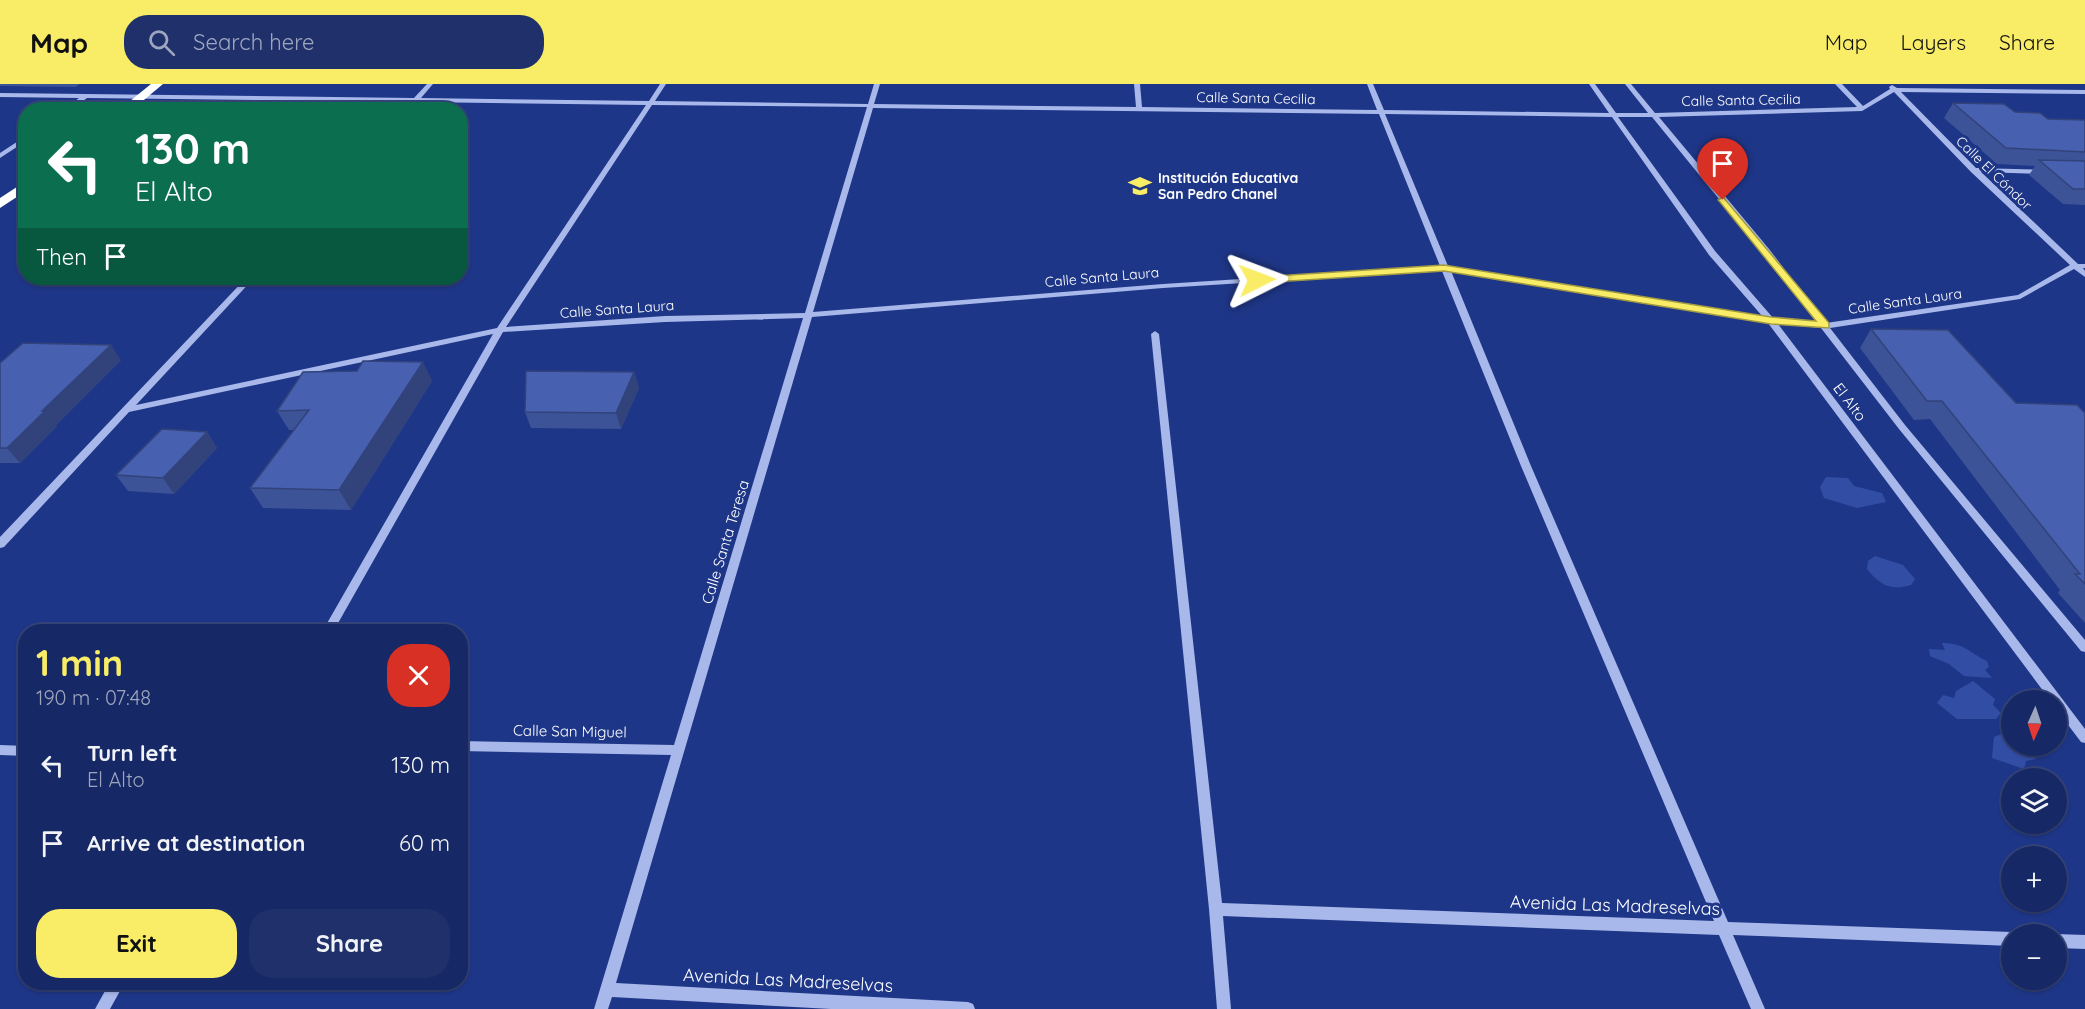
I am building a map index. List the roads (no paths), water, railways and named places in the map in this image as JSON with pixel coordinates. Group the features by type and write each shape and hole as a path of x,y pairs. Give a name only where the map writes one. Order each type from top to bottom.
{"highway":[{"path":"134,102 158,84"},
{"path":"0,204 18,191"}],"street":[{"path":"416,100 430,84"},
{"path":"332,624 500,330 663,84"},
{"name":"Calle Santa Teresa","path":"601,1009 877,84"},
{"path":"1137,84 1139,109"},
{"path":"1370,84 1444,268 1758,1009"},
{"name":"El Alto","path":"1592,84 1712,253 1771,321 2085,738"},
{"name":"El Alto","path":"1628,84 1825,326 1902,427 2085,648"},
{"path":"1838,84 1863,109 1892,87 2085,92"},
{"name":"Calle El Cóndor","path":"1892,87 1974,170 2085,275"},
{"name":"Calle Santa Cecilia","path":"0,95 1651,115 1863,109"},
{"path":"77,102 85,96"},
{"path":"0,156 18,144"},
{"path":"1974,170 2052,172"},
{"path":"2074,266 2085,266"},
{"name":"Calle Santa Laura","path":"126,410 500,330 665,319 808,315 1163,286 1444,268 1771,321 1825,326 2020,297 2074,266"},
{"path":"0,544 243,285"},
{"path":"1155,334 1216,909 1224,1009"},
{"name":"Calle San Miguel","path":"468,746 678,750"},
{"path":"0,750 18,751"},
{"name":"Avenida Las Madreselvas","path":"1216,909 2001,939"},
{"path":"2067,941 2085,942"},
{"path":"102,1009 113,990"},
{"name":"Avenida Las Madreselvas","path":"606,990 968,1009"}],"place":[{"name":"Institución Educativa San Pedro Chanel","path":"1140,186"}]}
